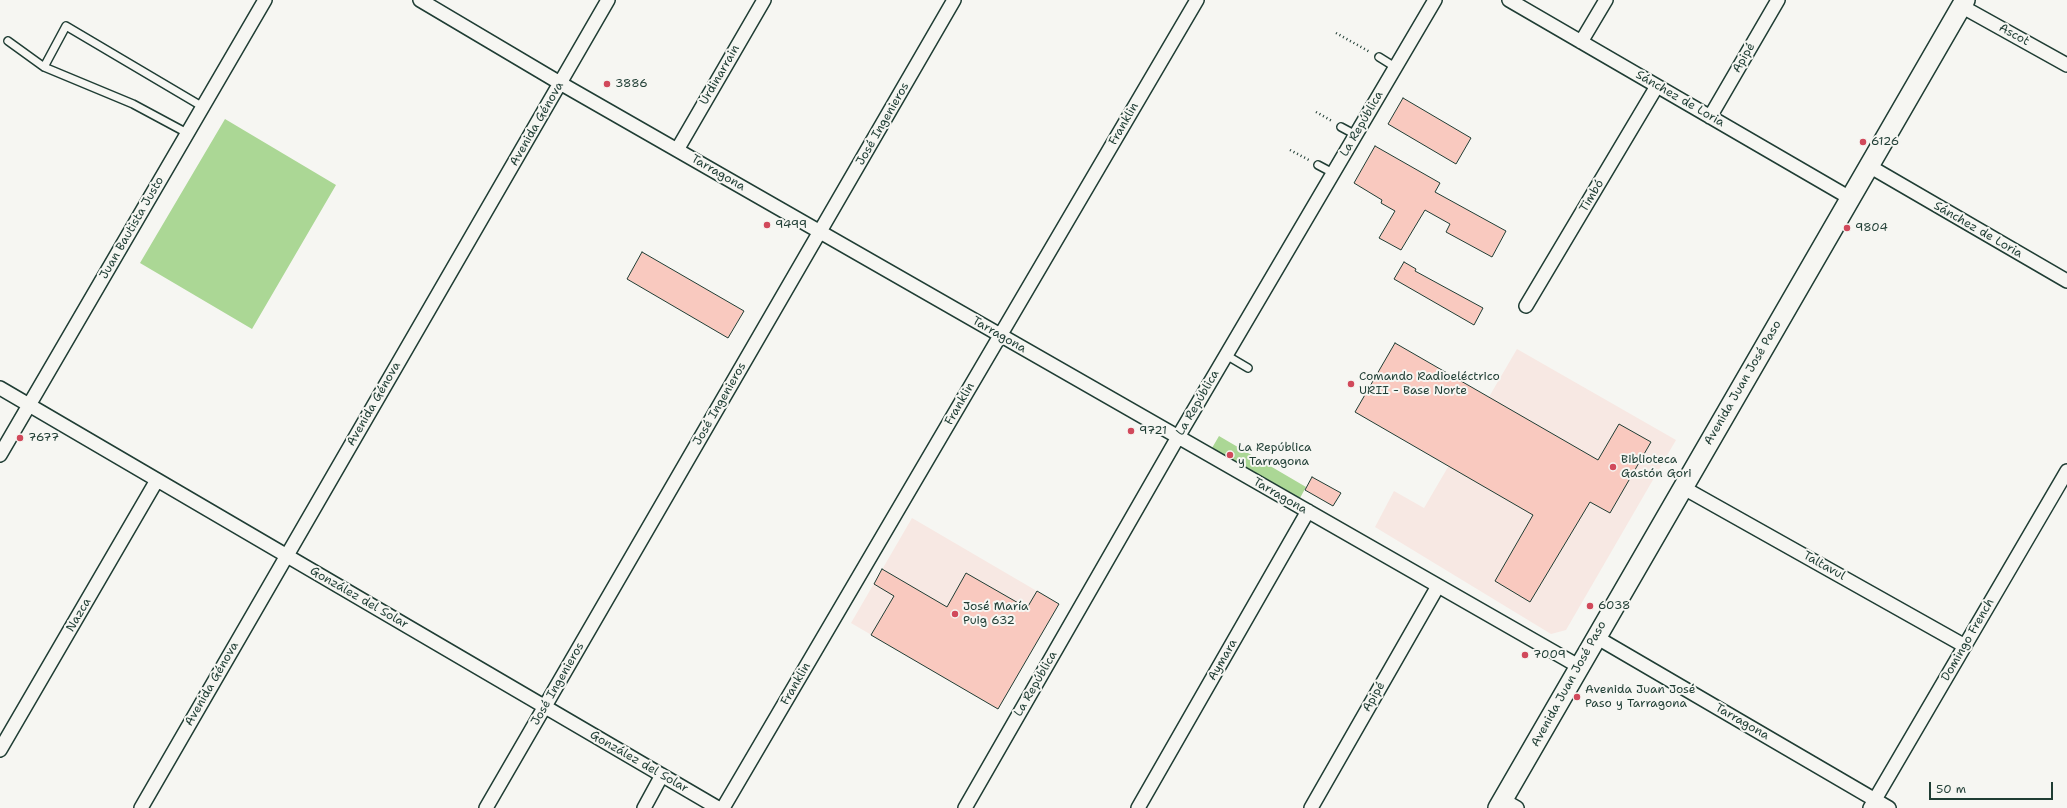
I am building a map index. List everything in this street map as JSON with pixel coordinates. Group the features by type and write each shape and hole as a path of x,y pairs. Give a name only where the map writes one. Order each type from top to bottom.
{"main road":[{"name":"Avenida Juan José Paso","path":"1506,805 1596,637 1963,3"}],"street":[{"name":"Juan Bautista Justo","path":"0,455 265,0"},
{"name":"Tarragona","path":"420,0 676,150 1580,667"},
{"name":"Avenida Génova","path":"141,808 608,0"},
{"name":"Urdinarrain","path":"676,150 764,0"},
{"name":"José Ingenieros","path":"486,808 954,0"},
{"name":"Franklin","path":"723,808 1197,0"},
{"name":"La República","path":"965,808 1178,437 1435,0"},
{"name":"Sánchez de Loria","path":"1509,0 1850,198"},
{"path":"1581,42 1606,0"},
{"name":"Apipé","path":"1710,117 1778,0"},
{"name":"Ascot","path":"1963,3 2067,65"},
{"name":"Timbó","path":"1526,306 1658,86"},
{"name":"Sánchez de Loria","path":"1869,166 2067,281"},
{"name":"González del Solar","path":"0,388 718,808"},
{"name":"Domingo French","path":"1872,804 2067,471"},
{"name":"Nazca","path":"0,750 157,480"},
{"name":"Taltavul","path":"1682,487 1965,646"},
{"name":"Aymara","path":"1138,808 1308,511"},
{"name":"Apipé","path":"1311,808 1438,586"},
{"name":"Tarragona","path":"1596,637 1872,804 1889,808"},
{"path":"644,808 662,775"}],"lane":[{"path":"44,67 66,26 203,107"},
{"path":"8,41 44,67 134,104 187,133"},
{"path":"1379,58 1395,67"},
{"path":"1342,126 1356,135"},
{"path":"1318,165 1333,173"},
{"path":"1226,355 1248,368"}],"path":[{"path":"1336,33 1379,58"},
{"path":"1316,112 1342,126"},
{"path":"1290,150 1318,165"}],"shaded area":[{"path":"1517,349 1676,440 1566,630 1551,634 1375,527 1394,491 1424,508"},
{"name":"José María Puig 632","path":"912,518 1059,604 998,709 851,623"}],"green space":[{"path":"225,119 336,185 252,329 140,263"},
{"path":"1219,436 1306,487 1300,498 1212,448"}],"building":[{"path":"1403,98 1471,138 1456,164 1388,124"},
{"path":"1375,146 1440,183 1435,192 1506,231 1492,257 1446,232 1450,224 1425,210 1401,250 1379,238 1395,211 1381,203 1382,200 1354,183"},
{"path":"642,252 744,311 728,338 627,279"},
{"path":"1404,262 1416,269 1415,271 1483,308 1474,325 1394,279"},
{"path":"1395,343 1598,460 1619,424 1651,442 1610,513 1590,502 1530,602 1495,581 1533,515 1355,412"},
{"path":"1312,477 1341,493 1333,506 1305,490"},
{"name":"José María Puig 632","path":"882,569 947,607 966,573 1027,608 1037,591 1059,604 998,709 871,635 894,596 874,584"}],"place":[{"name":"3886","path":"607,84"},
{"name":"6126","path":"1863,142"},
{"name":"9499","path":"767,225"},
{"name":"9804","path":"1847,228"},
{"name":"Comando Radioeléctrico URII - Base Norte","path":"1351,384"},
{"name":"9721","path":"1131,431"},
{"name":"7677","path":"20,438"},
{"name":"La República y Tarragona","path":"1230,455"},
{"name":"Biblioteca Gastón Gori","path":"1613,467"},
{"name":"6038","path":"1590,606"},
{"name":"José María Puig 632","path":"955,614"},
{"name":"7009","path":"1525,655"},
{"name":"Avenida Juan José Paso y Tarragona","path":"1577,697"}]}
